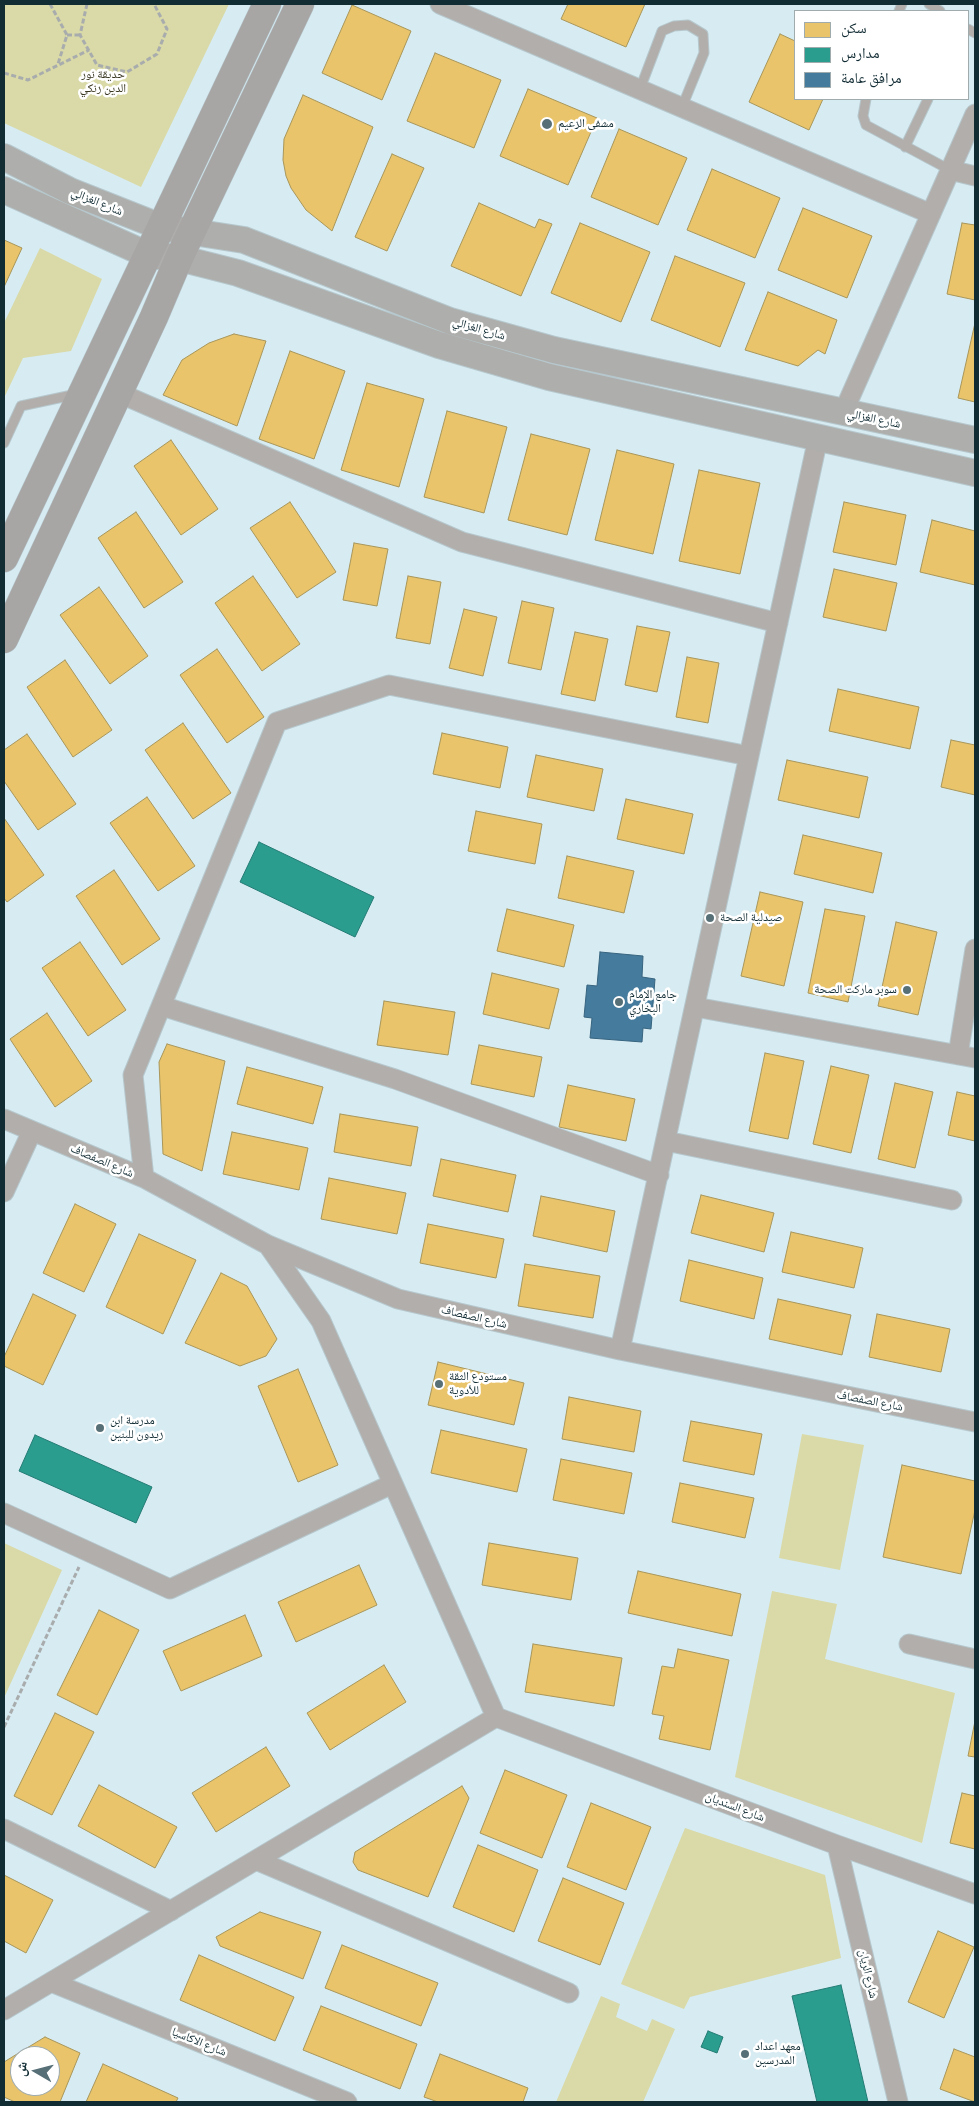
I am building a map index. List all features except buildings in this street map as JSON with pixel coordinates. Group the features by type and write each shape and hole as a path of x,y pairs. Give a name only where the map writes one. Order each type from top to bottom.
{"main road":[{"path":"4,558 267,4"},
{"path":"4,639 119,393 179,258 300,4"},
{"name":"شارع الغزالي","path":"4,157 70,191 161,227 244,240 450,321 554,350 975,440"},
{"path":"4,190 148,255 179,258 238,273 439,345 549,377 975,473"}],"street":[{"path":"440,4 931,214"},
{"path":"843,413 975,114"},
{"path":"950,170 975,176"},
{"path":"119,393 462,542 778,623"},
{"path":"620,1350 818,438"},
{"path":"144,1178 134,1075 277,722 388,684 749,756"},
{"path":"694,1007 967,1057 975,948"},
{"path":"162,1006 395,1079 659,1175"},
{"name":"شارع الصفصاف","path":"4,1119 144,1178 268,1245 398,1299 620,1350 975,1422"},
{"path":"4,1192 32,1132"},
{"path":"666,1140 952,1200"},
{"path":"4,2010 496,1717 321,1321 268,1245"},
{"path":"4,1513 170,1589 392,1484"},
{"path":"909,1644 975,1660"},
{"name":"شارع السنديان","path":"496,1717 837,1845 975,1894"},
{"path":"4,1829 170,1911"},
{"name":"شارع الريان","path":"837,1845 898,2102"},
{"path":"256,1860 569,1993"},
{"name":"شارع الاكاسيا","path":"51,1982 347,2102"}],"lane":[{"path":"640,89 662,31 674,26 688,25 703,34 704,52 682,107"},
{"path":"866,100 863,116 866,125 905,148 950,170"},
{"path":"905,148 928,100"},
{"path":"4,443 21,406 82,393"}],"path":[{"path":"50,4 67,35 58,65"},
{"path":"87,4 80,35 88,50 97,65 127,72 157,54 167,29 154,4"},
{"path":"67,35 80,35"},
{"path":"4,73 28,80 88,50"},
{"path":"4,1727 87,1551"}],"green space":[{"name":"حديقة نور الدين زنكي","path":"4,4 229,4 141,187 4,123"},
{"path":"40,248 102,279 71,351 23,358 4,398 4,323"},
{"path":"802,1434 864,1445 840,1570 779,1558"},
{"path":"4,1543 62,1570 4,1698"},
{"path":"772,1591 837,1604 825,1659 955,1693 922,1843 735,1777"},
{"path":"685,1828 825,1875 841,1958 690,1997 684,2009 621,1984"},
{"path":"601,1996 620,2004 616,2017 647,2031 652,2019 675,2029 643,2102 556,2102"}],"place":[{"name":"مشفى الزعيم","path":"547,124"},
{"name":"صيدلية الصحة","path":"710,918"},
{"name":"سوبر ماركت الصحة","path":"907,990"},
{"name":"جامع الإمام البخاري","path":"619,1002"},
{"name":"مستودع الثقة للأدوية","path":"439,1384"},
{"name":"مدرسة ابن زيدون للبنين","path":"100,1428"},
{"name":"معهد اعداد المدرسين","path":"745,2054"}]}
